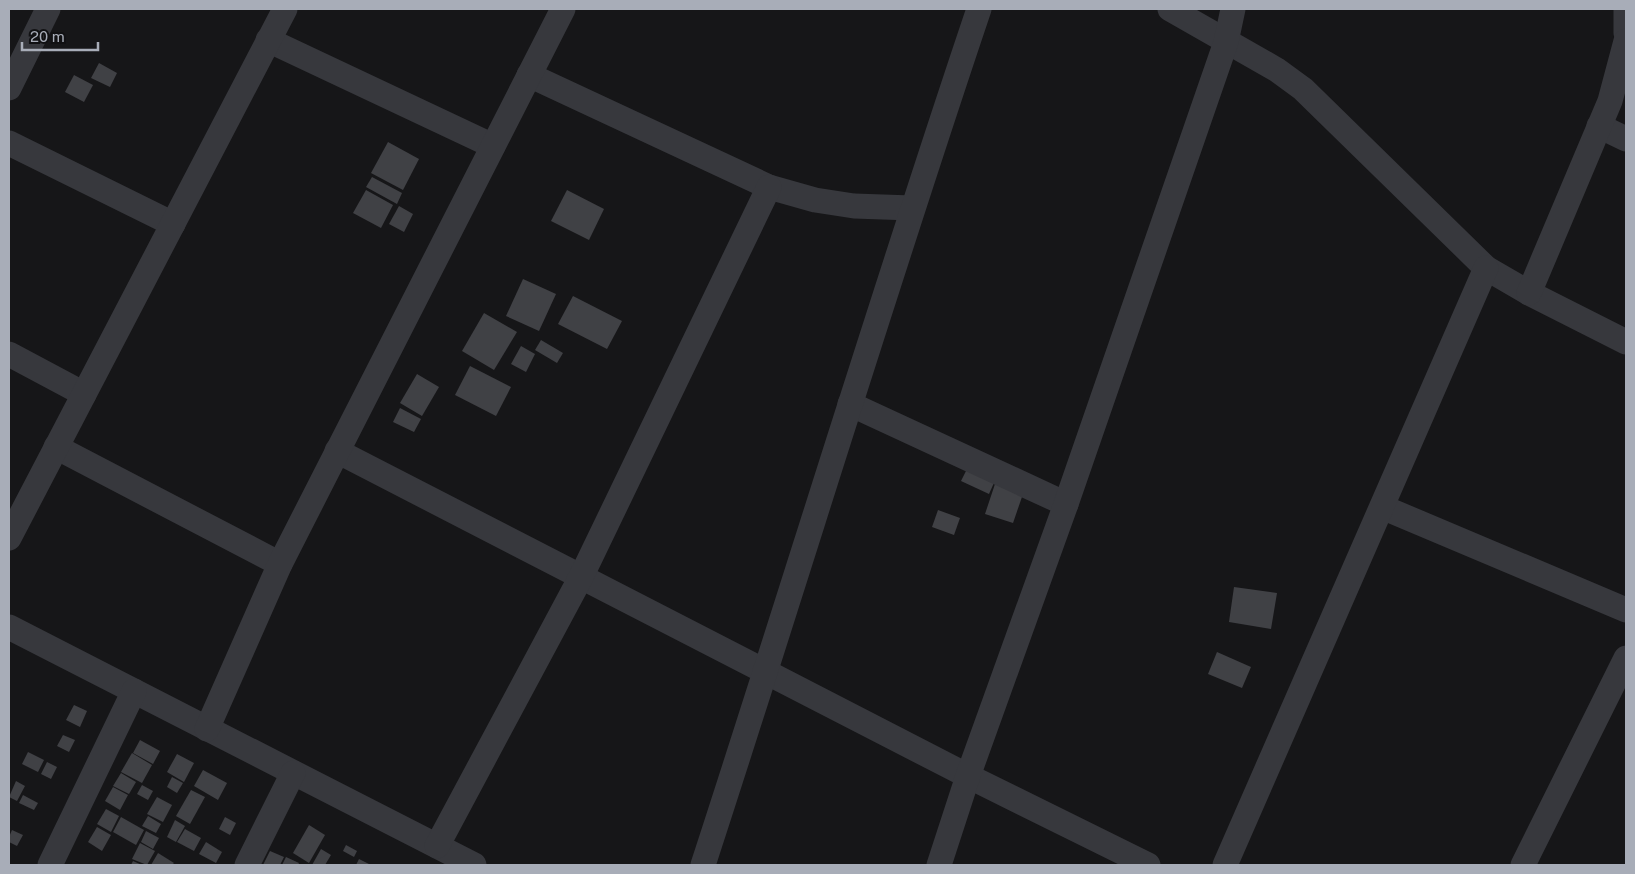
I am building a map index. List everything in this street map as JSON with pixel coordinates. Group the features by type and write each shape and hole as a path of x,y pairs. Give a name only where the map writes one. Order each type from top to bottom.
{"street":[{"path":"9,86 48,9"},
{"path":"9,538 285,9"},
{"path":"207,728 280,564 563,9"},
{"path":"703,865 912,208 979,9"},
{"path":"1170,9 1277,70 1303,89 1486,268 1529,293 1626,342"},
{"path":"939,865 968,776 1066,504 1226,42 1234,9"},
{"path":"1626,9 1626,33"},
{"path":"268,40 493,146"},
{"path":"1529,293 1610,101 1626,41"},
{"path":"529,75 769,188 815,200 854,206 912,208"},
{"path":"1599,126 1626,139"},
{"path":"9,143 172,224"},
{"path":"437,846 581,577 769,188"},
{"path":"1224,865 1486,268"},
{"path":"9,354 84,394"},
{"path":"850,404 1066,504"},
{"path":"56,447 280,564"},
{"path":"337,452 968,776 1148,865"},
{"path":"1382,508 1626,610"},
{"path":"9,627 474,865"},
{"path":"1523,865 1626,658"},
{"path":"50,865 134,691"},
{"path":"247,865 293,773"}],"building":[{"path":"99,63 117,73 110,87 91,78"},
{"path":"74,75 93,85 84,102 65,92"},
{"path":"388,142 419,159 403,190 371,173"},
{"path":"372,177 402,193 397,204 366,187"},
{"path":"366,190 393,205 381,228 353,213"},
{"path":"567,190 604,209 589,240 551,221"},
{"path":"399,206 413,214 404,232 389,224"},
{"path":"523,279 556,294 539,331 506,316"},
{"path":"573,296 622,321 607,349 558,324"},
{"path":"484,313 517,332 494,370 462,351"},
{"path":"541,340 563,353 557,363 535,350"},
{"path":"521,346 535,354 526,372 511,364"},
{"path":"470,366 511,387 496,416 455,395"},
{"path":"417,374 439,387 422,416 400,403"},
{"path":"400,408 421,419 414,432 393,422"},
{"path":"970,463 997,476 989,494 961,481"},
{"path":"996,481 1024,491 1013,523 985,514"},
{"path":"938,510 960,518 954,535 932,527"},
{"path":"1234,587 1277,593 1271,629 1229,622"},
{"path":"1217,652 1251,667 1242,688 1208,674"},
{"path":"74,705 87,711 80,727 66,720"},
{"path":"63,735 75,740 69,752 57,746"},
{"path":"140,740 160,751 153,764 133,753"},
{"path":"28,752 44,760 38,772 22,764"},
{"path":"132,753 152,765 142,783 121,772"},
{"path":"177,754 194,763 184,782 167,772"},
{"path":"47,762 57,767 51,779 41,774"},
{"path":"203,770 227,783 218,800 194,786"},
{"path":"121,773 136,782 129,794 113,786"},
{"path":"172,777 183,783 177,793 167,787"},
{"path":"16,781 25,786 17,801 9,797"},
{"path":"142,785 153,791 148,800 137,794"},
{"path":"113,787 128,795 120,810 105,801"},
{"path":"191,790 205,797 190,824 176,816"},
{"path":"23,795 38,803 34,810 19,803"},
{"path":"157,797 172,805 163,822 147,814"},
{"path":"106,809 119,816 111,832 97,824"},
{"path":"148,816 161,824 156,833 142,826"},
{"path":"121,817 144,830 136,845 113,832"},
{"path":"225,817 236,823 230,835 219,829"},
{"path":"175,820 185,826 176,842 167,837"},
{"path":"309,825 325,835 309,863 293,853"},
{"path":"97,827 111,835 102,851 88,842"},
{"path":"185,829 201,838 194,851 177,842"},
{"path":"12,830 23,835 17,846 9,842"},
{"path":"146,831 159,838 153,849 141,842"},
{"path":"206,842 222,852 216,863 199,854"},
{"path":"140,843 155,851 147,865 132,859"},
{"path":"346,845 357,851 354,857 343,851"},
{"path":"321,849 331,855 325,865 312,865"},
{"path":"270,851 284,857 280,865 263,865"},
{"path":"158,853 174,863 172,865 151,865"},
{"path":"286,857 299,863 298,865 282,865"},
{"path":"359,859 371,865 356,865"},
{"path":"133,861 142,865 131,865"}]}
